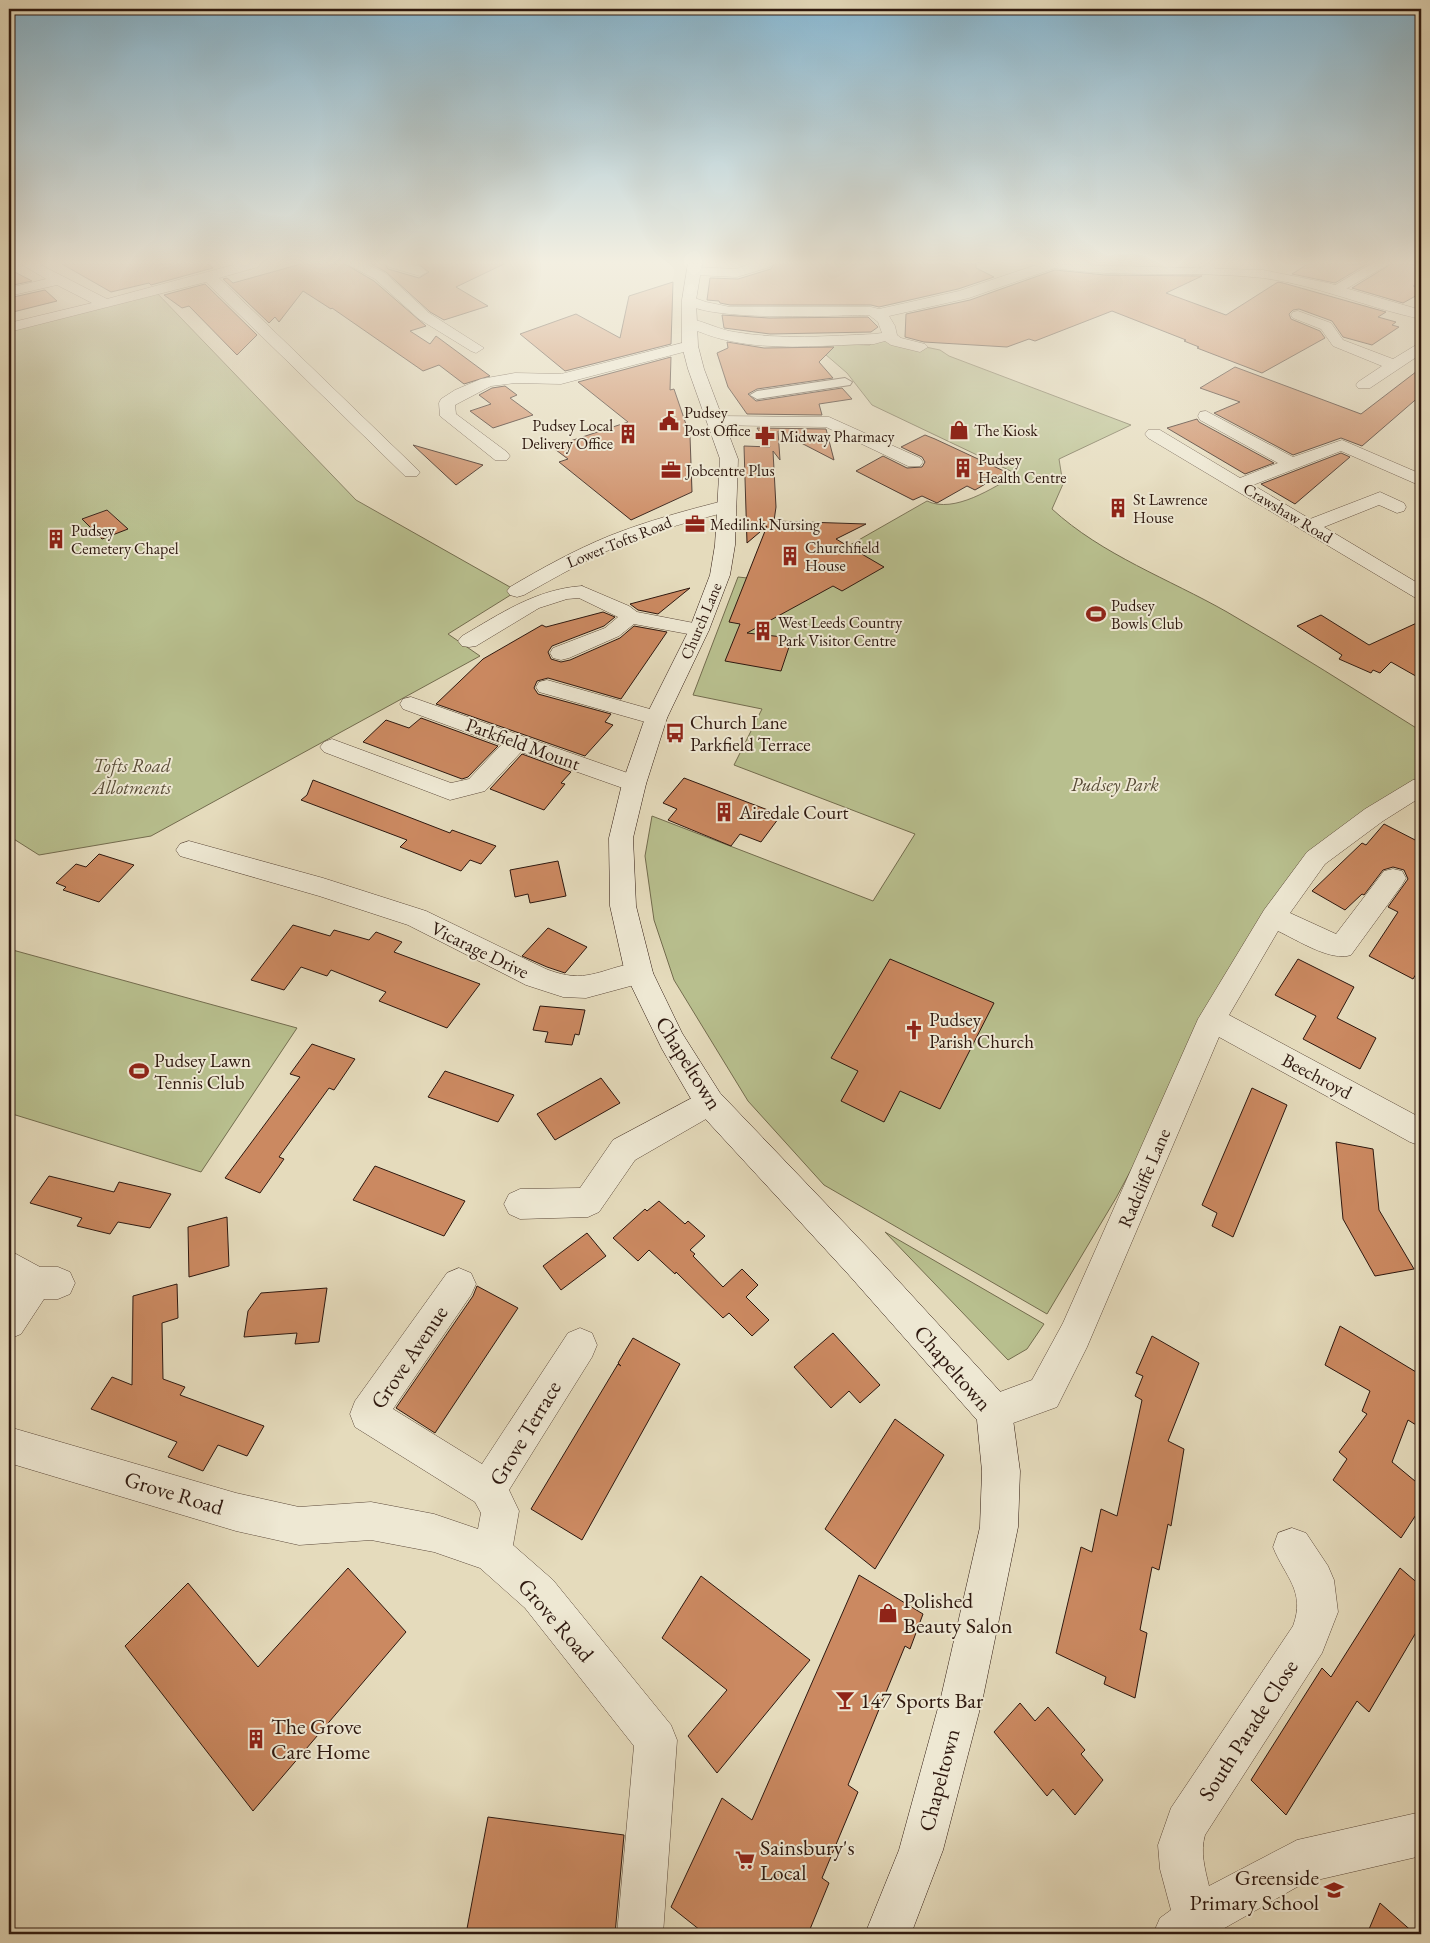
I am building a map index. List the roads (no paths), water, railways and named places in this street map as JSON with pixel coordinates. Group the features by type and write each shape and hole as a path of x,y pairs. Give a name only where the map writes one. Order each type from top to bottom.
{"street":[{"path":"289,355 411,472"},
{"path":"501,456 448,416 447,403 465,389 488,380 561,379 670,355"},
{"name":"Church Lane","path":"639,974 623,906 621,838 634,784 656,718 699,630 720,575 727,506 729,459 693,355"},
{"path":"1368,355 1395,365"},
{"path":"1364,385 1414,355"},
{"path":"757,395 845,382"},
{"path":"1206,416 1292,464"},
{"path":"716,421 830,422 914,462"},
{"name":"Crawshaw Road","path":"1154,434 1421,593"},
{"path":"1240,484 1342,445 1421,481"},
{"path":"1309,526 1380,498 1397,507"},
{"name":"Lower Tofts Road","path":"517,592 566,563 604,545 681,518 727,506"},
{"path":"469,641 532,604 566,593 582,592 622,610 630,617 699,630"},
{"path":"561,653 612,632 630,617"},
{"path":"547,687 656,718"},
{"name":"Parkfield Mount","path":"411,704 634,784"},
{"path":"332,747 450,792 478,785 517,742"},
{"name":"Radcliffe Lane","path":"994,1412 1044,1394 1075,1335 1098,1284 1212,1019 1273,917 1316,858 1374,815 1421,786"},
{"name":"Vicarage Drive","path":"189,850 323,888 417,918 536,977 564,986 586,987 639,974"},
{"path":"1273,917 1341,948 1393,878"},
{"name":"Chapeltown","path":"639,974 672,1041 709,1102 860,1262 994,1412 1001,1471 999,1527 962,1697 921,1850 888,1934"},
{"name":"Beechroyd","path":"1212,1019 1421,1133"},
{"path":"520,1204 588,1202 624,1150 709,1102"},
{"path":"9,1322 36,1279"},
{"name":"Grove Avenue","path":"459,1284 368,1414 488,1489"},
{"name":"Grove Terrace","path":"492,1554 500,1511 488,1489 580,1346"},
{"name":"Grove Road","path":"9,1445 151,1485 236,1512 299,1526 372,1521 434,1532 492,1554 539,1594 656,1740 640,1934"},
{"name":"South Parade Close","path":"1186,1926 1180,1845 1187,1824 1308,1639 1318,1612 1314,1580 1292,1547"},
{"path":"1186,1926 1297,1862 1421,1834"}],"place":[{"name":"Pudsey Post Office","path":"669,421"},
{"name":"The Kiosk","path":"959,430"},
{"name":"Pudsey Local Delivery Office","path":"628,434"},
{"name":"Midway Pharmacy","path":"765,436"},
{"name":"Pudsey Health Centre","path":"963,468"},
{"name":"Jobcentre Plus","path":"671,470"},
{"name":"St Lawrence House","path":"1118,508"},
{"name":"Medilink Nursing","path":"695,524"},
{"name":"Pudsey Cemetery Chapel","path":"56,539"},
{"name":"Churchfield House","path":"790,556"},
{"name":"Pudsey Bowls Club","path":"1096,614"},
{"name":"West Leeds Country Park Visitor Centre","path":"763,631"},
{"name":"Church Lane Parkfield Terrace","path":"675,733"},
{"name":"Airedale Court","path":"724,812"},
{"name":"Pudsey Parish Church","path":"914,1030"},
{"name":"Pudsey Lawn Tennis Club","path":"139,1071"},
{"name":"Polished Beauty Salon","path":"888,1613"},
{"name":"147 Sports Bar","path":"845,1700"},
{"name":"The Grove Care Home","path":"256,1739"},
{"name":"Sainsbury's Local","path":"745,1860"},
{"name":"Greenside Primary School","path":"1334,1890"}],"park label":[{"name":"Tofts Road Allotments","path":"132,776"},
{"name":"Pudsey Park","path":"1115,784"}]}
